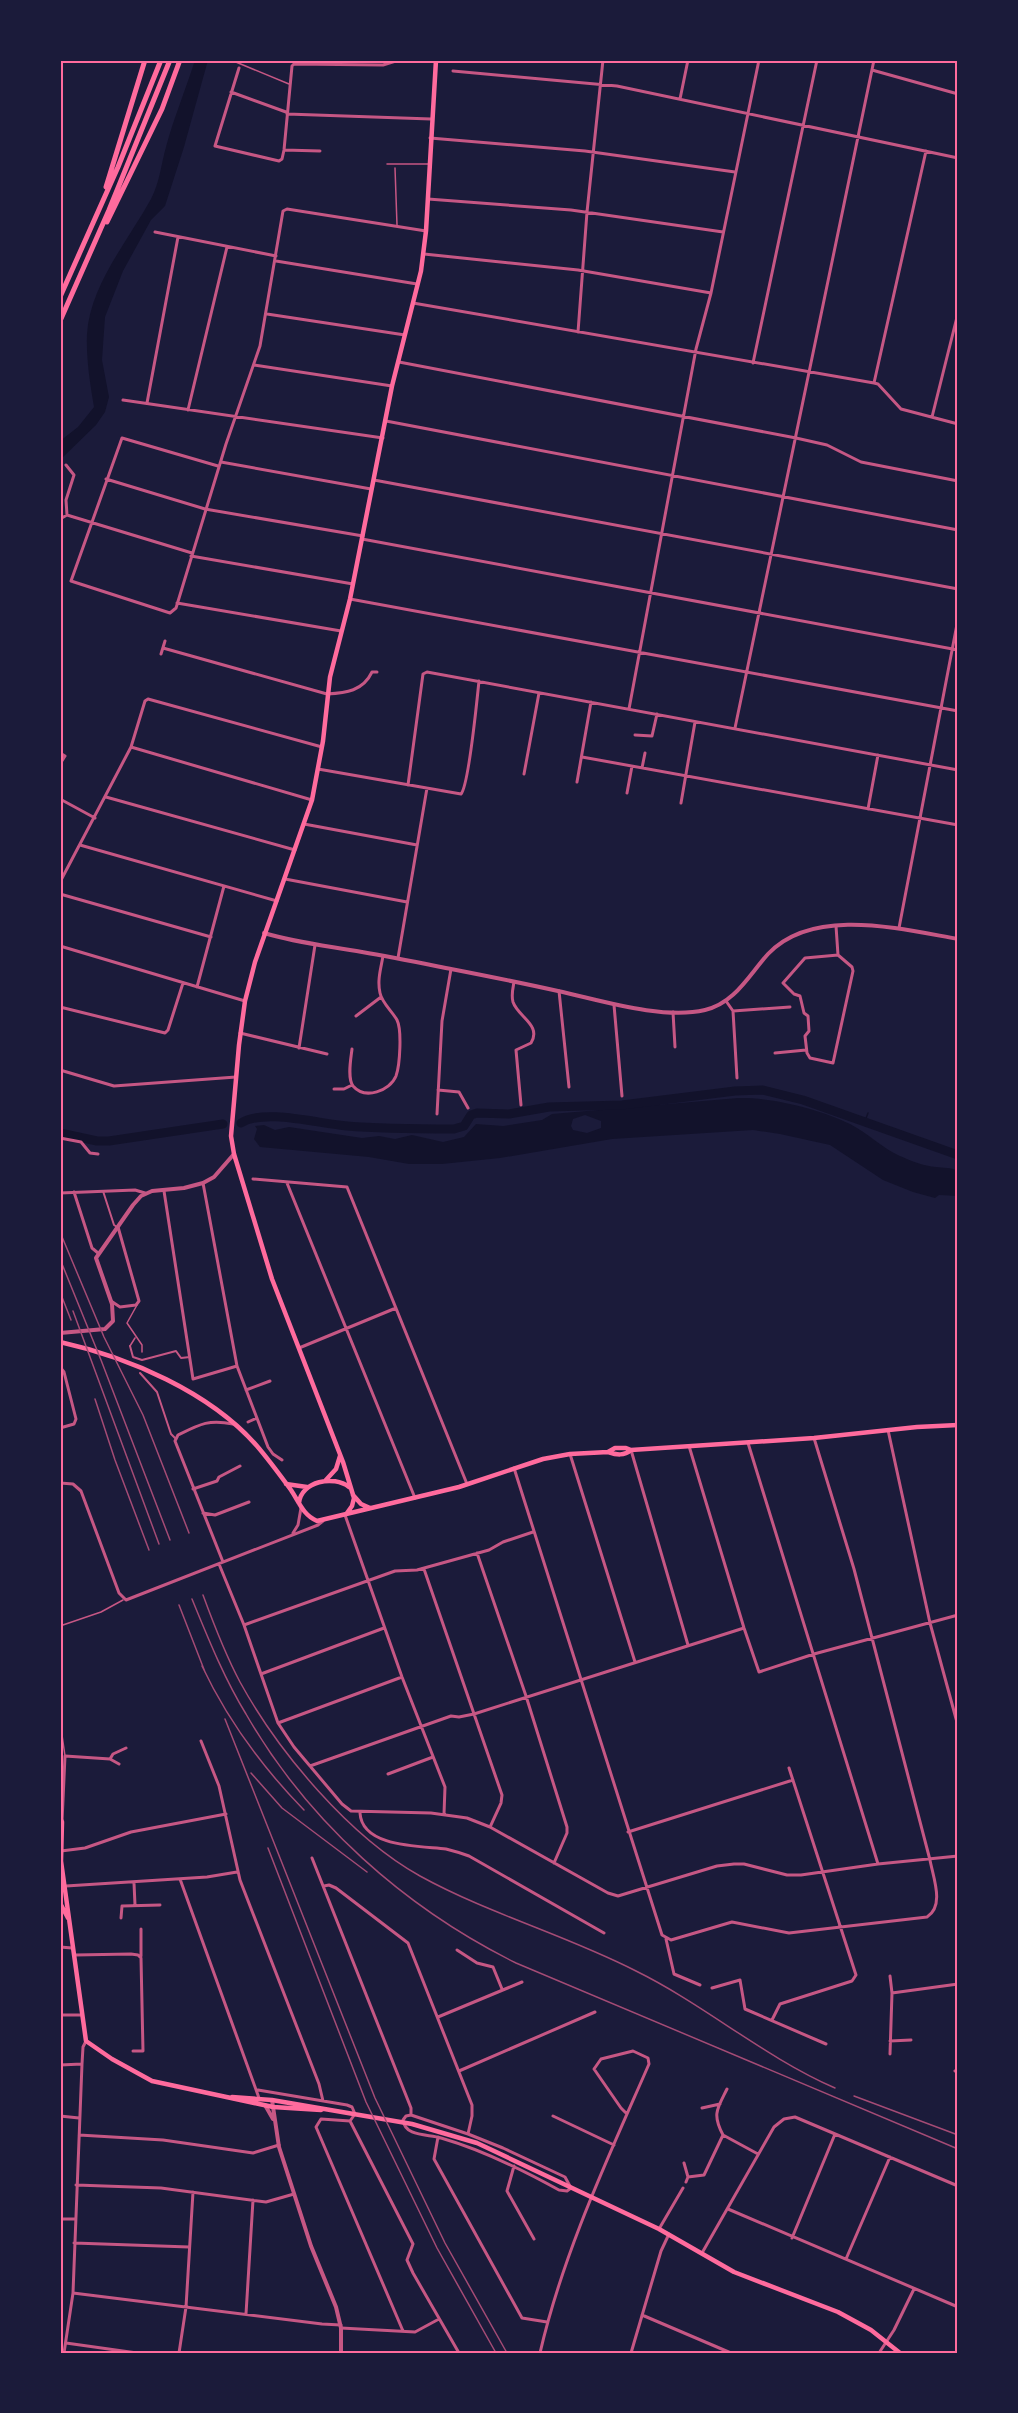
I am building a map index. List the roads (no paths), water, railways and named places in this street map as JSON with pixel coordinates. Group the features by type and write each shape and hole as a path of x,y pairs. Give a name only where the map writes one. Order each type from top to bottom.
{"highway":[{"path":"97,213 146,60"},
{"path":"60,297 141,114 161,60"},
{"path":"60,321 170,60"},
{"path":"94,244 113,212 156,123 180,60"}],"main road":[{"path":"346,1513 352,1506 353,1494 338,1448 272,1279 234,1154 231,1136 245,1001 264,933 312,800 327,694 350,599 393,386 419,284 426,231 436,60"},
{"path":"60,1342 106,1354 140,1367 181,1388 233,1424 258,1447 301,1507 312,1519 323,1521 346,1513 467,1484 543,1459 570,1454 608,1452 615,1448 632,1450 748,1443 958,1425"},
{"path":"321,1483 329,1479 338,1466 340,1456 338,1448"},
{"path":"284,1482 296,1487 339,1481 349,1487 364,1506 373,1508"},
{"path":"301,1507 302,1494 313,1485"},
{"path":"61,1820 61,1869 66,1886 68,1918 86,2041 147,2079 273,2107 321,2110"},
{"path":"60,1903 68,1918"},
{"path":"232,2097 272,2100 438,2130 477,2143 669,2234 734,2272 838,2312 886,2341 900,2353"}],"street":[{"path":"239,69 215,146 271,160 282,160 294,62 383,64 399,60"},
{"path":"578,332 587,212 603,60"},
{"path":"680,99 688,60"},
{"path":"629,710 697,353 759,60"},
{"path":"753,363 817,60"},
{"path":"735,728 859,137 873,60"},
{"path":"872,70 958,94"},
{"path":"453,71 601,84 958,158"},
{"path":"231,92 287,113 431,119"},
{"path":"430,138 594,152 735,172"},
{"path":"284,150 320,150"},
{"path":"874,383 926,151"},
{"path":"428,199 587,212 723,232"},
{"path":"372,489 219,464 122,438 71,581 172,612 177,603 219,464 254,365 267,314 283,211 287,209 426,231"},
{"path":"155,232 276,256"},
{"path":"147,403 178,237"},
{"path":"188,410 227,247"},
{"path":"424,254 583,272 711,292"},
{"path":"275,261 419,284"},
{"path":"413,303 874,383 878,384 901,409 958,424"},
{"path":"932,417 958,313"},
{"path":"267,314 405,335"},
{"path":"399,362 796,438 826,445 861,462 958,481"},
{"path":"254,365 393,386"},
{"path":"123,400 383,438"},
{"path":"386,421 958,530"},
{"path":"66,465 74,474 66,500 67,515"},
{"path":"106,479 205,509 958,650"},
{"path":"374,480 958,589"},
{"path":"60,519 67,515 92,521 191,555 353,584"},
{"path":"350,599 958,711"},
{"path":"177,603 342,631"},
{"path":"898,928 958,620"},
{"path":"161,654 165,641"},
{"path":"163,648 327,694 354,690 363,684 372,672 377,672"},
{"path":"408,784 424,672 958,770"},
{"path":"318,768 461,794 464,791 479,681"},
{"path":"524,774 539,693"},
{"path":"60,882 106,797 130,747 145,701 148,699 321,747"},
{"path":"577,782 591,702"},
{"path":"635,735 652,736 657,714"},
{"path":"681,803 695,721"},
{"path":"130,747 312,800"},
{"path":"60,753 65,756 60,764"},
{"path":"642,768 645,753"},
{"path":"868,809 878,755"},
{"path":"582,757 958,825"},
{"path":"627,793 632,766"},
{"path":"397,959 427,788"},
{"path":"106,797 295,850"},
{"path":"60,799 95,818"},
{"path":"304,824 417,845"},
{"path":"80,845 277,901"},
{"path":"285,879 407,902"},
{"path":"196,987 224,886"},
{"path":"60,894 211,937"},
{"path":"836,926 838,955 854,971 832,1063 810,1058 806,1050 805,1036 809,1031 808,1016 804,1013 801,996 794,994 783,983 805,958 838,955"},
{"path":"264,933 315,945 559,991 614,1005 673,1011 706,1010 726,1001 784,940 805,930 836,926 898,928 958,939"},
{"path":"299,1048 315,945"},
{"path":"60,946 245,1001"},
{"path":"352,1085 361,1091 375,1092 384,1089 397,1074 400,1027 381,997 379,986 383,956"},
{"path":"437,1114 442,1022 451,969"},
{"path":"514,982 512,1000 518,1011 533,1026 534,1032 531,1043 516,1050 521,1106"},
{"path":"60,1008 165,1033 168,1030 183,983"},
{"path":"559,991 569,1087"},
{"path":"356,1016 381,997"},
{"path":"726,1001 733,1011 737,1078"},
{"path":"614,1005 622,1096"},
{"path":"733,1011 790,1007"},
{"path":"673,1011 675,1047"},
{"path":"240,1033 327,1054"},
{"path":"352,1049 352,1085"},
{"path":"775,1053 806,1050"},
{"path":"60,1070 114,1086 236,1077"},
{"path":"334,1089 344,1089 352,1085"},
{"path":"438,1090 459,1092 468,1108"},
{"path":"60,1138 81,1142 90,1154 98,1154"},
{"path":"60,1193 138,1191 145,1193 203,1183 214,1177 234,1154"},
{"path":"253,1179 287,1184 348,1186 467,1484"},
{"path":"203,1183 237,1366 268,1447 282,1460"},
{"path":"287,1184 415,1498"},
{"path":"103,1191 114,1225 118,1227 139,1301 130,1307 118,1306 110,1300"},
{"path":"164,1191 193,1378 237,1366"},
{"path":"74,1192 92,1248 99,1254"},
{"path":"60,1333 105,1329 114,1319 96,1260 137,1200 145,1193"},
{"path":"298,1348 396,1308"},
{"path":"130,1346 133,1358 143,1360 176,1351 181,1358 190,1357"},
{"path":"60,1367 64,1372 76,1419 74,1424 60,1428"},
{"path":"140,1374 156,1390 279,1723 294,1747 346,1808 360,1813 444,1814 467,1818 490,1827 608,1893 618,1896 708,1869 734,1864 744,1864 787,1875 958,1856"},
{"path":"246,1390 270,1381"},
{"path":"248,1422 257,1418"},
{"path":"175,1438 216,1420 233,1424"},
{"path":"888,1430 930,1623 958,1726"},
{"path":"666,1939 671,1940 732,1922 789,1933 842,1928 927,1917 934,1913 938,1904 930,1860 872,1638 814,1438"},
{"path":"748,1443 878,1864"},
{"path":"689,1446 759,1672 814,1654 958,1615"},
{"path":"632,1450 688,1645"},
{"path":"570,1454 635,1662"},
{"path":"193,1489 217,1481 219,1476 240,1466"},
{"path":"513,1468 628,1832 656,1918 666,1939 674,1974 700,1985"},
{"path":"60,1483 73,1484 81,1491 123,1599 130,1600 318,1525 323,1521"},
{"path":"203,1513 215,1515 249,1502"},
{"path":"291,1534 298,1525 301,1507"},
{"path":"346,1513 384,1628 445,1787 444,1814"},
{"path":"244,1625 395,1570 417,1570 477,1553 533,1532"},
{"path":"477,1553 526,1696 568,1830 554,1863"},
{"path":"424,1568 502,1795 501,1803 490,1827"},
{"path":"261,1674 384,1628"},
{"path":"310,1767 452,1716 474,1714 744,1628"},
{"path":"279,1723 402,1677"},
{"path":"201,1741 219,1786 237,1872 319,2084 323,2101"},
{"path":"110,1759 113,1754 126,1748"},
{"path":"61,1820 64,1756 110,1759 119,1764"},
{"path":"387,1774 433,1757"},
{"path":"772,2020 780,2004 854,1979 855,1971 789,1768"},
{"path":"628,1832 793,1780"},
{"path":"60,1808 63,1802"},
{"path":"360,1813 360,1820 364,1825 385,1840 469,1856 604,1933"},
{"path":"61,1851 86,1848 131,1832 226,1814"},
{"path":"312,1858 411,2108 411,2115"},
{"path":"66,1886 134,1883 237,1872"},
{"path":"180,1879 259,2098"},
{"path":"134,1883 135,1905"},
{"path":"324,1886 329,1885 336,1888 408,1943 472,2105 468,2134"},
{"path":"121,1918 122,1906 160,1905"},
{"path":"133,2051 143,2051 141,1929"},
{"path":"60,1947 72,1948"},
{"path":"457,1950 477,1962 493,1967 502,1989"},
{"path":"73,1955 131,1954 141,1958"},
{"path":"890,1976 892,1993 890,2054"},
{"path":"712,1988 740,1980 745,2009 826,2044"},
{"path":"438,2017 522,1982"},
{"path":"892,1993 958,1984"},
{"path":"459,2071 595,2012"},
{"path":"60,2015 81,2015"},
{"path":"890,2041 911,2040"},
{"path":"64,2353 73,2293 81,2064 86,2041"},
{"path":"540,2353 547,2322 593,2197 649,2064 646,2055 633,2051 601,2059 594,2069 627,2114"},
{"path":"60,2065 81,2064"},
{"path":"727,2089 716,2113 716,2122 723,2135 758,2154"},
{"path":"258,2090 352,2108 355,2114 350,2121"},
{"path":"272,2100 279,2145 311,2246 330,2289 341,2326 341,2353"},
{"path":"702,2108 720,2104"},
{"path":"265,2105 274,2118"},
{"path":"274,2118 283,2108"},
{"path":"411,2115 468,2134 565,2177 572,2188 567,2191 559,2190 514,2166 438,2137 407,2130 403,2120 406,2116 411,2115"},
{"path":"60,2116 79,2118"},
{"path":"553,2116 614,2145"},
{"path":"701,2254 774,2127 784,2119 795,2117 958,2186"},
{"path":"350,2121 321,2119 316,2127 403,2331"},
{"path":"350,2121 413,2244 408,2263 459,2353"},
{"path":"792,2238 835,2134"},
{"path":"79,2135 163,2140 253,2152 279,2145"},
{"path":"684,2163 687,2180 704,2175 723,2135"},
{"path":"438,2137 434,2159 522,2318 547,2322"},
{"path":"846,2259 890,2157"},
{"path":"514,2166 507,2191 534,2239"},
{"path":"76,2185 161,2188 270,2201 294,2194"},
{"path":"659,2229 683,2188"},
{"path":"179,2353 186,2307 193,2192"},
{"path":"246,2314 253,2200"},
{"path":"728,2209 958,2307"},
{"path":"60,2219 75,2219"},
{"path":"631,2353 661,2252 669,2234"},
{"path":"74,2243 189,2247"},
{"path":"879,2353 914,2288"},
{"path":"73,2293 341,2326 403,2331 419,2331 439,2319"},
{"path":"642,2315 731,2353"},
{"path":"66,2343 137,2353"}],"lane":[{"path":"231,60 290,84"},
{"path":"387,164 429,164"},
{"path":"395,168 397,226"},
{"path":"137,1304 126,1323 142,1345 142,1352"},
{"path":"130,1307 131,1315"},
{"path":"130,1346 136,1338"},
{"path":"60,1626 101,1612 119,1604 123,1599"},
{"path":"60,1721 64,1756"}],"waterway":[{"path":"241,1123 251,1119 278,1117 360,1127 454,1129 464,1126 471,1115 477,1113 509,1114 549,1107 622,1105 735,1091 763,1090 803,1100 958,1155"},
{"path":"865,1121 868,1113"},
{"path":"60,1133 97,1141 109,1141 223,1124"}],"railway":[{"path":"60,1232 104,1337 143,1415 189,1533"},
{"path":"60,1259 170,1540"},
{"path":"60,1292 71,1320"},
{"path":"73,1311 159,1544"},
{"path":"95,1399 149,1550"},
{"path":"203,1595 229,1661 256,1709 318,1791 368,1839 394,1859 446,1890 582,1946 636,1971 686,1999 784,2061 835,2088"},
{"path":"192,1599 238,1700 271,1753 329,1826 398,1889 475,1941 516,1963 958,2149"},
{"path":"179,1605 205,1672"},
{"path":"202,1666 234,1724 274,1777 304,1810"},
{"path":"225,1719 375,2098 445,2243 507,2353"},
{"path":"251,1773 282,1808 367,1872"},
{"path":"268,1848 366,2102 437,2248 496,2353"},
{"path":"854,2096 958,2135"}]}
